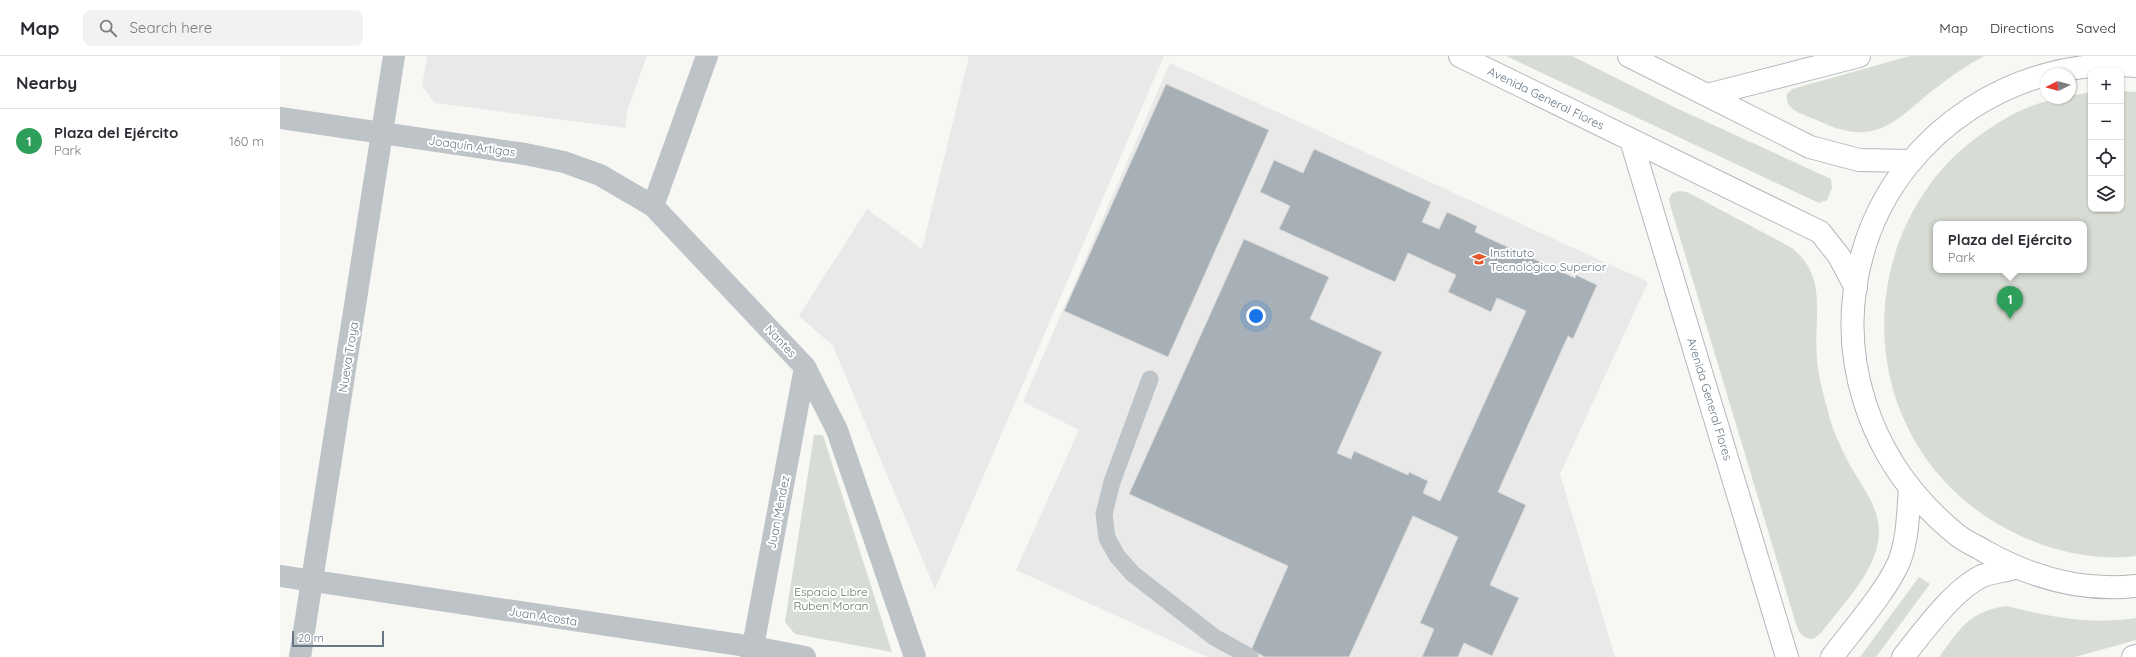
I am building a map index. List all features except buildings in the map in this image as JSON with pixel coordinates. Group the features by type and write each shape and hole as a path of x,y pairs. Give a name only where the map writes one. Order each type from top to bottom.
{"main road":[{"name":"Avenida General Flores","path":"1460,56 1820,232 1839,256 1856,288"},
{"path":"1629,56 1810,147 1859,160 1911,161"},
{"path":"1707,95 1853,57"},
{"path":"2136,66 2116,64 2077,67 2039,76 2002,89 1968,109 1938,133 1911,161 1885,200 1866,242 1856,288 1853,323 1855,359 1862,394 1874,428 1890,460 1910,489 1957,536 2015,568 2051,580 2087,586 2136,586"},
{"name":"Avenida General Flores","path":"1631,140 1787,657"},
{"path":"1832,657 1878,596 1898,562 1906,538 1910,489"},
{"path":"1903,657 1940,612 1964,588 1983,576 2015,568"},
{"path":"2132,657 2136,656"}],"street":[{"name":"Nueva Troya","path":"300,657 394,56"},
{"path":"653,206 707,56"},
{"name":"Joaquín Artigas","path":"280,118 525,154 564,162 600,175 653,206"},
{"name":"Nantes","path":"653,206 805,367 837,430 914,657"},
{"name":"Juan Méndez","path":"752,652 805,367"},
{"name":"Juan Acosta","path":"280,576 752,652 805,657"}],"lane":[{"path":"1150,379 1112,482 1104,514 1107,538 1117,556 1133,574 1214,637 1250,657"}],"shaded area":[{"path":"427,56 647,56 628,108 625,128 435,103 422,86"},
{"path":"969,56 1164,56 935,589 833,346 799,316 867,209 922,249"},
{"path":"1170,63 1648,282 1560,474 1615,657 1207,657 1016,570 1079,430 1023,402"}],"green space":[{"path":"1506,56 1572,56 1674,107 1831,179 1832,188 1827,200 1819,203"},
{"path":"1910,56 1984,56 1947,79 1899,118 1879,129 1868,132 1843,130 1796,111 1788,103 1787,94 1792,89"},
{"path":"2124,91 2136,92 2136,556 2091,556 2076,554 2047,546 2032,541 2001,526 1984,516 1969,504 1940,476 1927,461 1916,444 1907,426 1892,387 1885,347 1885,306 1892,266 1905,227 1925,191 1951,160 1983,133 2003,120 2024,109 2040,103 2076,104 2076,95 2088,93 2088,212 2124,212"},
{"path":"1679,191 1687,192 1792,248 1804,260 1811,272 1815,285 1817,299 1817,358 1818,371 1823,392 1830,418 1841,447 1872,502 1878,521 1879,531 1875,554 1863,578 1821,633 1813,639 1806,638 1802,635 1796,624 1671,208 1669,199 1672,193"},
{"name":"Espacio Libre Ruben Moran","path":"814,435 823,435 892,652 795,634 785,622"},
{"path":"1919,577 1930,584 1876,657 1860,657"},
{"path":"2006,606 2039,614 2070,619 2102,621 2136,618 2136,640 2075,657 1939,657 1966,623 1983,612"}],"place":[{"name":"Instituto Tecnológico Superior","path":"1479,259"},
{"name":"Plaza del Ejército","path":"2010,319"}]}
